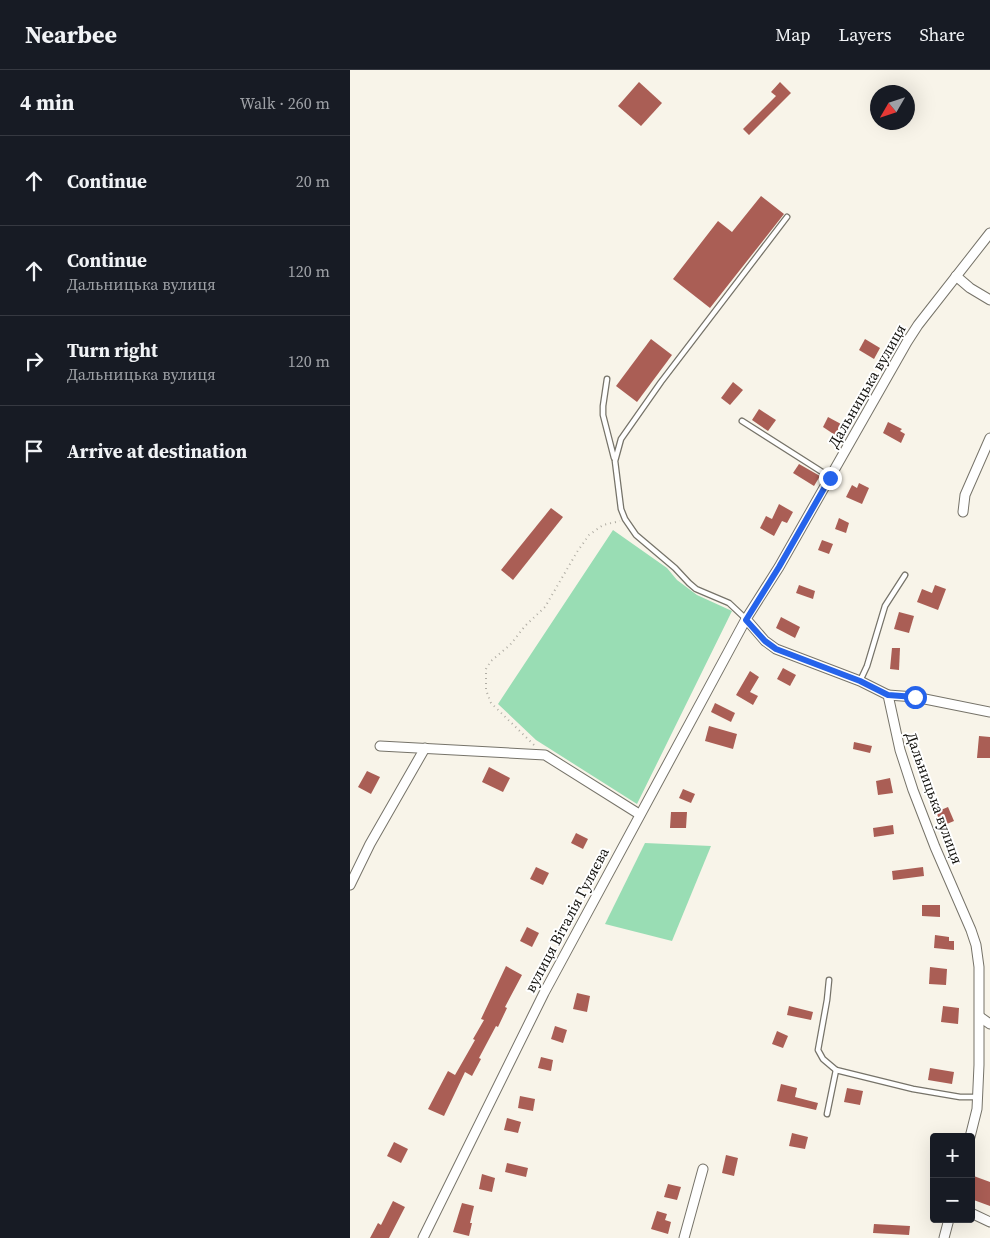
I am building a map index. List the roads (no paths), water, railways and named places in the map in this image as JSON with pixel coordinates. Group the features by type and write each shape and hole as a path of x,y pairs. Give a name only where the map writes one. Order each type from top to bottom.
{"street":[{"name":"Дальницька вулиця","path":"746,620 779,567 907,342 990,233"},
{"path":"956,276 970,288 990,300"},
{"path":"963,512 965,495 990,438"},
{"path":"746,620 765,641 776,649 860,681 888,695 915,697 990,712"},
{"name":"вулиця Віталія Гуляєва","path":"423,1238 544,994 639,814 746,620"},
{"name":"Дальницька вулиця","path":"888,695 900,750 914,790 935,847 976,945 979,967 979,1065 977,1109 971,1133"},
{"path":"380,746 545,755 639,814"},
{"path":"350,885 370,844 426,748"},
{"path":"980,1017 990,1024"},
{"path":"979,1065 990,1061"},
{"path":"684,1238 703,1169"},
{"path":"975,1215 990,1222"},
{"path":"944,1238 948,1223"}],"lane":[{"path":"615,462 621,439 661,382 787,218"},
{"path":"607,379 603,406 604,415 615,462 621,509 625,519 636,535 675,568 689,584 729,603 746,620"},
{"path":"742,421 830,478"},
{"path":"860,681 867,666 885,606 905,575"},
{"path":"829,980 828,1000 818,1050 823,1059 836,1070 913,1089 960,1097 978,1097"},
{"path":"827,1114 836,1070"}]}
